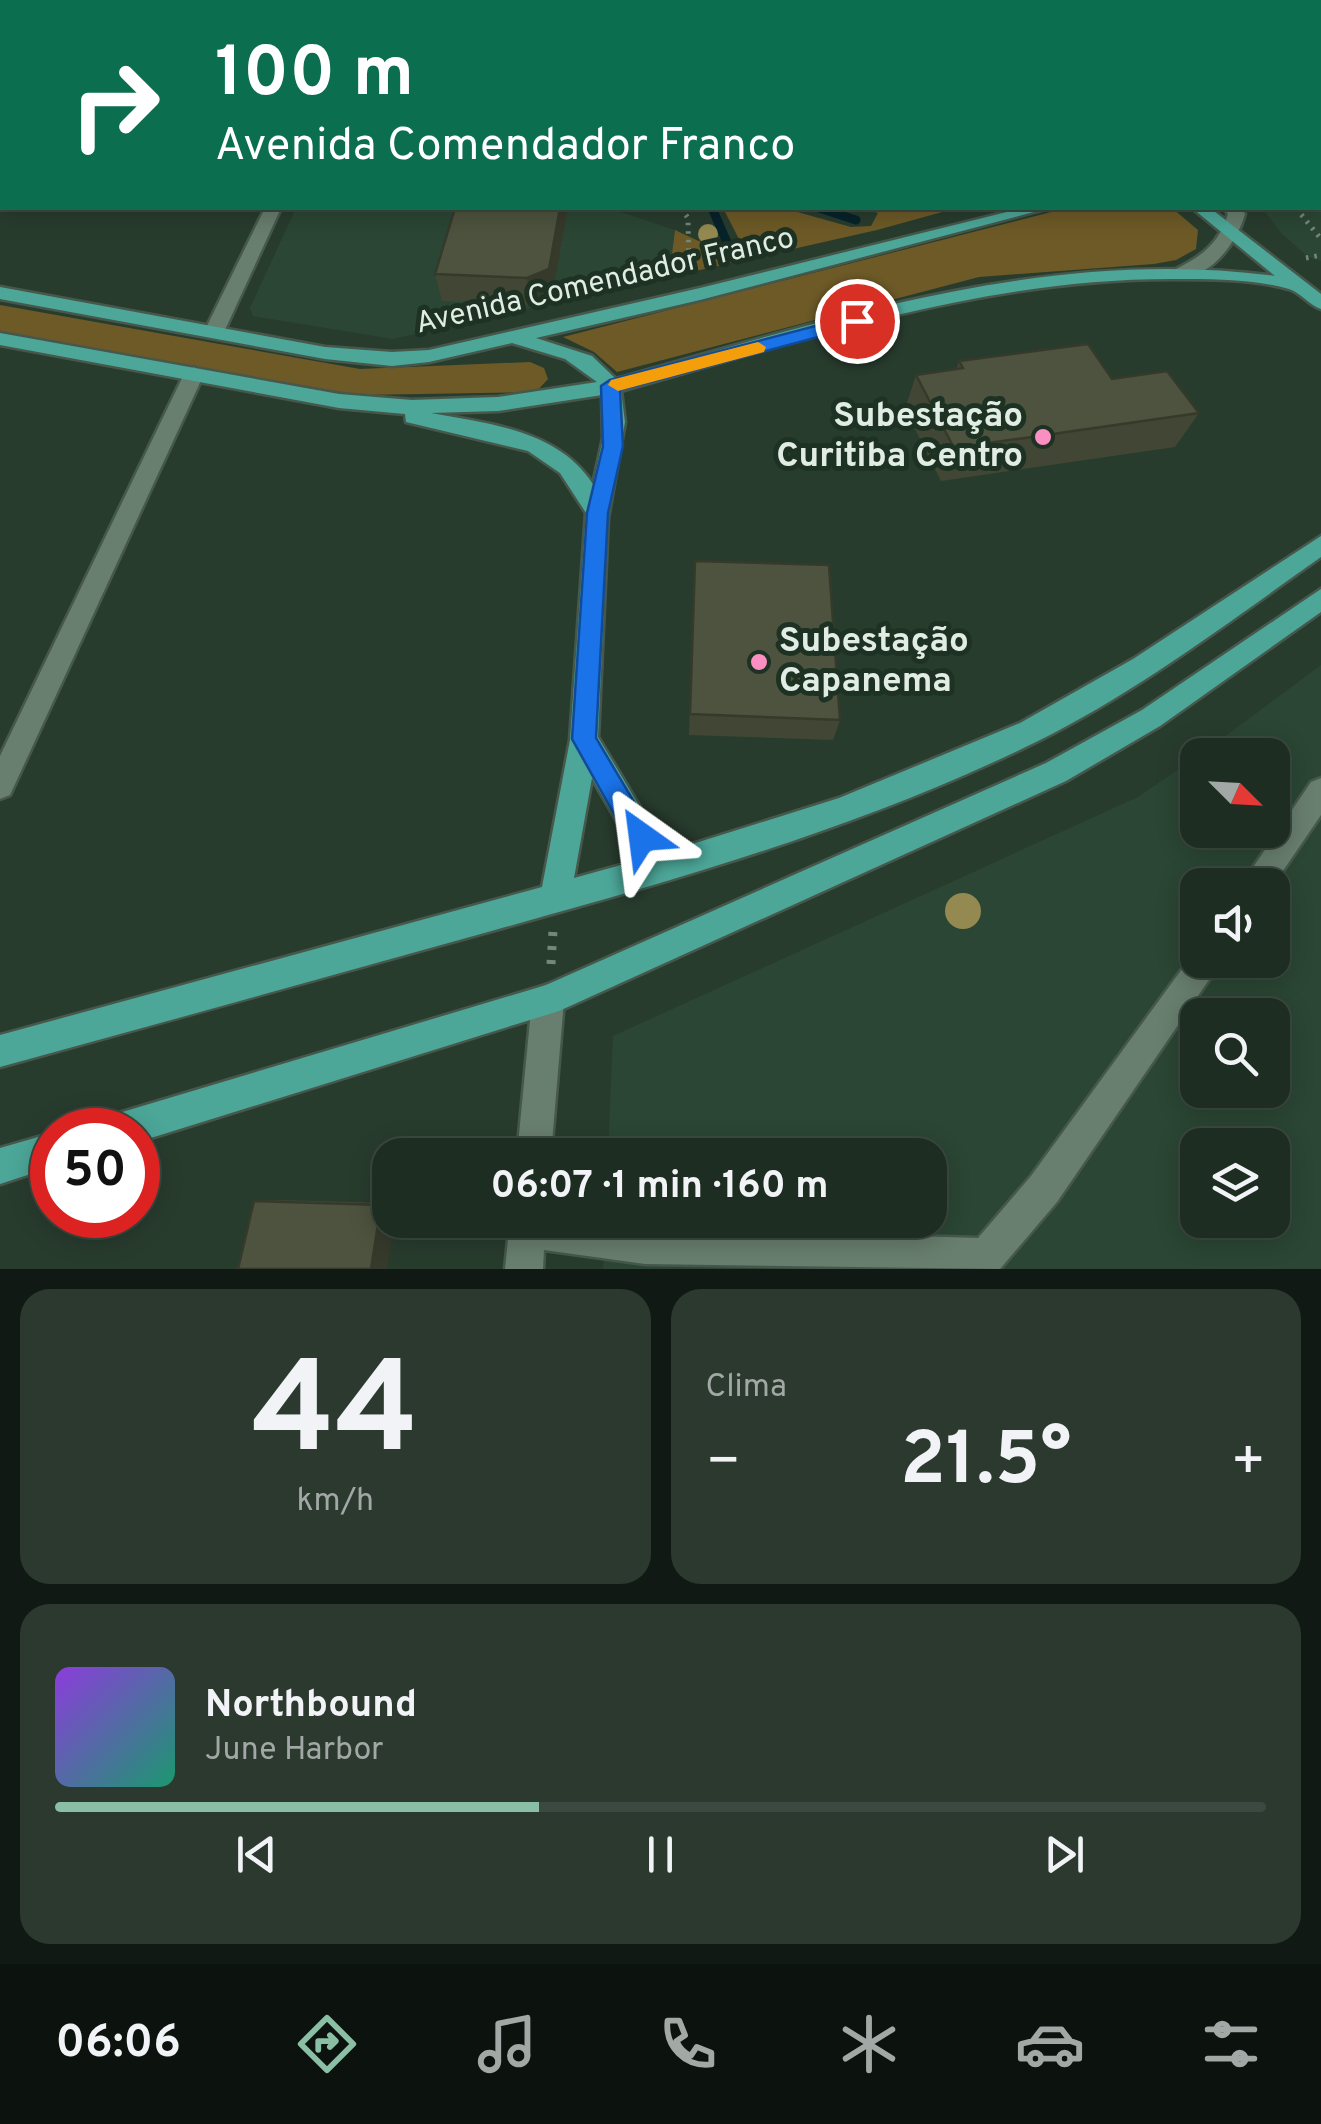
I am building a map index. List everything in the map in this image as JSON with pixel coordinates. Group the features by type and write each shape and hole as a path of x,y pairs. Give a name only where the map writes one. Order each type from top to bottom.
{"main road":[{"name":"Avenida Comendador Franco","path":"0,293 325,353 392,358 429,356 1032,210"},
{"path":"1203,210 1321,303"},
{"path":"338,401 412,407 468,406 610,386 974,291 1038,280 1248,275 1300,286"},
{"path":"0,338 338,401 531,444 569,468 598,513"},
{"path":"510,339 565,352 586,362 610,386 613,446 598,513 584,739 555,898"},
{"path":"0,1052 661,870 862,804 1027,733 1118,682 1321,544"},
{"path":"160,1118 548,1000 1056,772 1150,718 1321,599"},
{"path":"584,739 661,870"},
{"path":"0,1166 30,1157"}],"street":[{"path":"214,332 271,210"},
{"path":"1180,274 1220,250 1232,232 1237,214 1234,210"},
{"path":"0,786 194,374"},
{"path":"1268,868 1321,791"},
{"path":"602,1238 644,1246 985,1263 1044,1189 1191,978"},
{"path":"536,1138 548,1000"},
{"path":"524,1269 527,1238"}],"path":[{"path":"682,210 688,218 688,280"},
{"path":"1298,210 1321,239"},
{"path":"548,1000 555,898"}],"shaded area":[{"path":"295,210 615,210 675,230 669,277 393,339 253,316 250,308"},
{"path":"724,210 790,210 851,227 871,226 878,213 869,210 950,210 669,277 675,230 718,250 729,261 744,258 742,245"},
{"path":"1059,210 1174,210 1198,230 1196,249 1176,260 979,277 617,372 594,352 563,337"},
{"path":"1264,210 1321,210 1321,261 1308,257 1281,233"},
{"path":"0,305 360,369 530,362 544,368 548,379 536,392 359,395 0,334"},
{"path":"1321,665 1321,1269 603,1269 604,1238 947,1238 947,1138 609,1138 613,1036 1138,797 1180,769 1180,848 1290,848 1290,738 1223,738"}],"building":[{"path":"454,210 560,210 549,269 527,278 435,274"},
{"path":"1088,344 1112,379 1167,371 1199,413 954,448 916,375 963,368 959,361"},
{"name":"Subestação Capanema","path":"695,561 829,565 840,720 690,714"},
{"path":"254,1201 372,1205 372,1238 376,1238 371,1269 238,1269"}],"waterway":[{"path":"713,210 732,254"},
{"path":"825,210 856,220"}],"slow traffic":[{"path":"618,385 758,347"}],"place":[{"name":"Subestação Curitiba Centro","path":"1043,437"},
{"name":"Subestação Capanema","path":"759,662"}],"route":[{"path":"642,837 584,739 598,513 613,446 610,386 857,321"}]}
